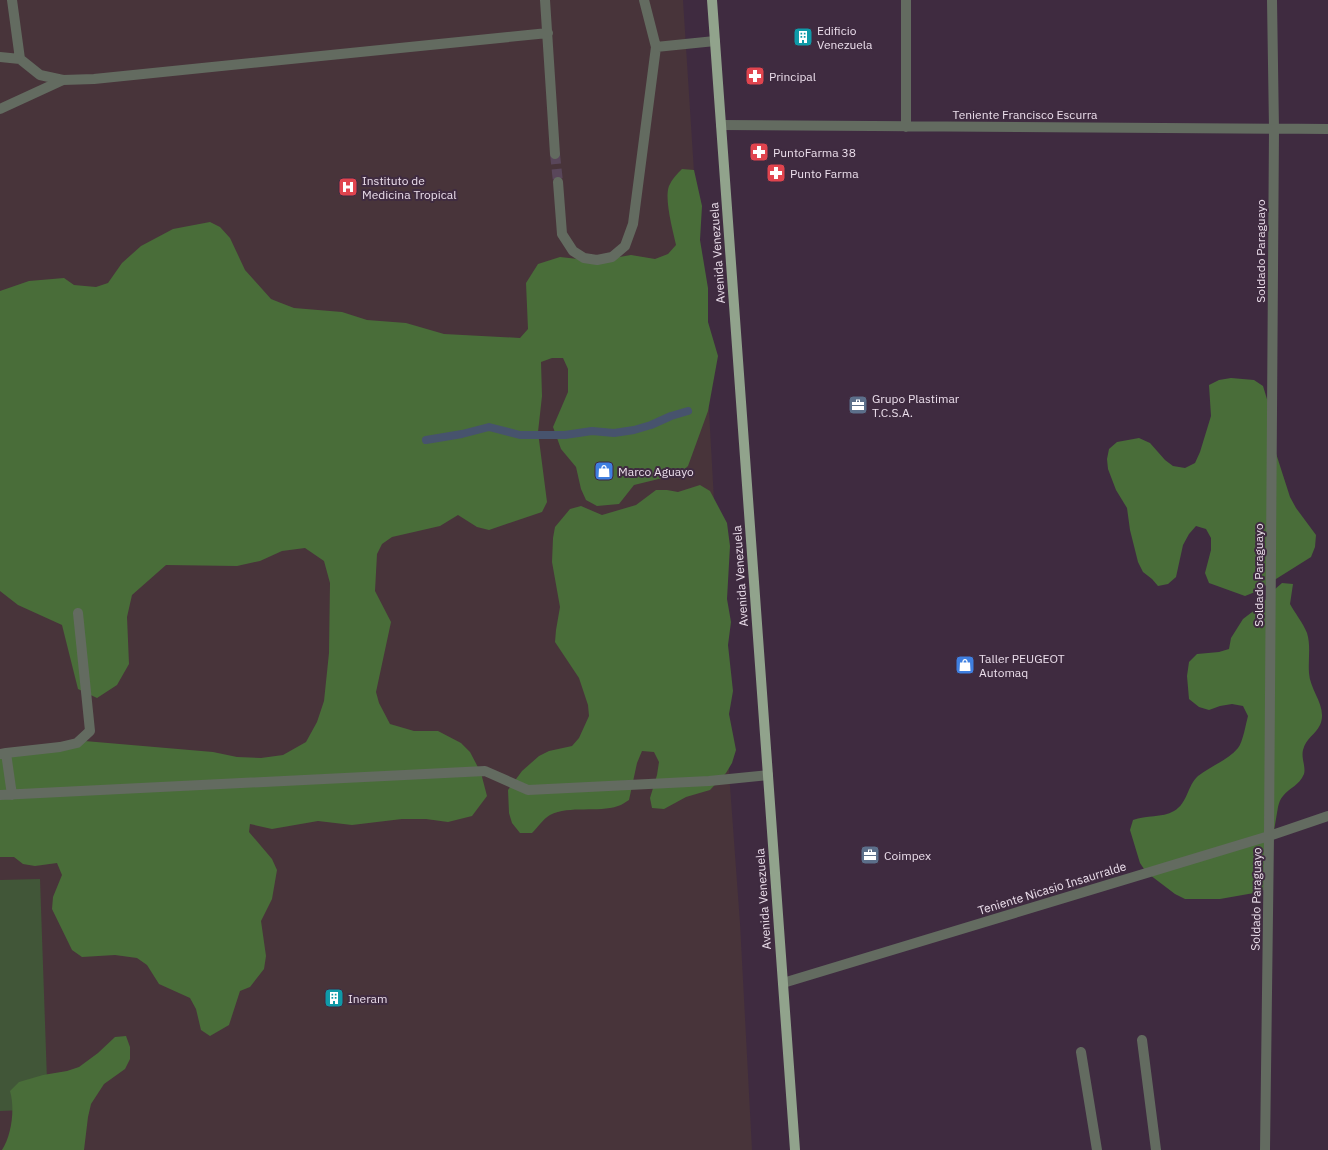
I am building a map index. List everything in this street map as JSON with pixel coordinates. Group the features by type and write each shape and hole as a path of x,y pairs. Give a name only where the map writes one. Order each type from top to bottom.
{"main road":[{"name":"Avenida Venezuela","path":"712,0 794,1150"}],"street":[{"path":"12,0 20,59"},
{"path":"545,0 555,154"},
{"path":"558,182 562,234 573,251 584,258 597,260 612,257 625,246 633,224 656,47 644,0"},
{"path":"906,0 906,127"},
{"name":"Soldado Paraguayo","path":"1265,1150 1269,836 1274,129 1272,0"},
{"path":"0,57 20,59 40,75 63,80 94,79 548,34"},
{"path":"656,47 715,41"},
{"path":"0,109 63,80"},
{"name":"Teniente Francisco Escurra","path":"721,125 1328,129"},
{"path":"12,795 3,754 66,746 77,743 90,731 78,613"},
{"path":"0,795 485,771 528,790 709,781 768,775"},
{"name":"Teniente Nicasio Insaurralde","path":"783,983 1269,836 1328,816"},
{"path":"1142,1040 1156,1150"},
{"path":"1080,1052 1097,1150"}],"shaded area":[{"path":"0,0 683,0 707,375 730,786 740,923 752,1150 0,1150"}],"green space":[{"path":"682,169 694,170 702,206 700,240 708,288 708,322 718,356 708,411 688,466 679,474 634,485 619,504 597,506 586,500 581,489 576,467 561,449 553,427 568,392 568,369 563,358 552,358 541,362 542,396 538,432 547,502 542,512 489,530 477,527 458,515 440,526 392,537 382,544 377,554 375,591 391,622 376,692 379,703 390,724 414,731 438,731 461,743 470,752 481,773 487,796 472,816 448,822 426,819 402,819 352,825 318,821 272,829 250,824 249,832 272,859 277,870 272,899 261,921 266,956 264,969 250,987 240,991 229,1025 210,1036 201,1030 196,1009 190,998 159,984 147,965 137,958 115,955 82,957 72,950 52,909 53,897 62,875 57,863 35,866 23,864 14,857 0,857 0,754 73,740 213,752 237,757 261,758 283,755 306,742 317,722 324,701 329,653 330,583 324,561 305,548 282,551 260,561 237,566 166,565 132,595 127,617 129,664 117,685 97,698 78,689 62,625 18,605 0,591 0,291 29,281 64,278 74,285 96,287 108,283 122,263 141,246 173,229 210,222 220,227 230,238 245,270 271,299 294,308 342,312 367,320 406,323 444,334 520,338 528,329 526,283 538,264 560,257 596,261 631,255 655,259 668,254 676,245 670,215 668,192 672,181"},
{"path":"1231,378 1254,380 1263,386 1270,409 1272,441 1290,497 1296,508 1316,535 1315,547 1311,557 1255,592 1245,596 1209,583 1205,573 1211,550 1211,538 1206,529 1196,526 1189,534 1183,545 1176,577 1168,584 1158,586 1143,572 1138,562 1130,530 1127,508 1116,490 1108,469 1107,459 1109,449 1117,442 1139,438 1150,443 1165,460 1173,466 1185,468 1195,463 1211,416 1209,385 1219,380"},
{"path":"700,485 710,491 727,523 730,546 727,599 731,622 728,645 733,691 729,714 736,750 732,763 726,773 710,790 686,797 664,809 652,808 650,798 657,775 659,762 654,752 642,751 637,763 629,800 619,806 610,808 566,810 558,812 547,817 532,833 520,833 512,823 509,813 508,790 522,771 539,756 549,751 572,746 579,738 589,716 588,705 579,678 555,642 560,607 552,562 555,527 570,509 581,506 602,515 636,505 656,490 678,492"},
{"path":"1282,583 1293,584 1290,604 1307,633 1309,643 1310,680 1322,712 1320,725 1304,746 1304,774 1302,778 1281,798 1279,803 1264,890 1220,899 1185,899 1175,894 1146,872 1140,863 1130,830 1133,820 1143,817 1164,815 1179,808 1194,780 1203,772 1229,756 1240,745 1248,716 1243,706 1232,704 1209,710 1199,707 1189,699 1187,676 1189,662 1197,654 1219,652 1229,649 1231,638 1243,619 1260,606"},
{"path":"40,879 48,1109 0,1111 0,880"},
{"path":"126,1036 130,1047 130,1059 125,1069 104,1084 91,1104 84,1150 2,1150 12,1121 12,1098 10,1091 19,1082 79,1067 98,1053 115,1037"}],"waterway":[{"path":"426,440 462,434 489,427 520,435 565,435 592,431 614,433 634,430 651,425 671,416 688,411"}],"tunnel":[{"path":"555,154 558,182"}],"place":[{"name":"Edificio Venezuela","path":"803,37"},
{"name":"Principal","path":"755,76"},
{"name":"PuntoFarma 38","path":"759,152"},
{"name":"Punto Farma","path":"776,173"},
{"name":"Instituto de Medicina Tropical","path":"348,187"},
{"name":"Grupo Plastimar T.C.S.A.","path":"858,405"},
{"name":"Marco Aguayo","path":"604,471"},
{"name":"Taller PEUGEOT Automaq","path":"965,665"},
{"name":"Coimpex","path":"870,855"},
{"name":"Ineram","path":"334,998"}]}
